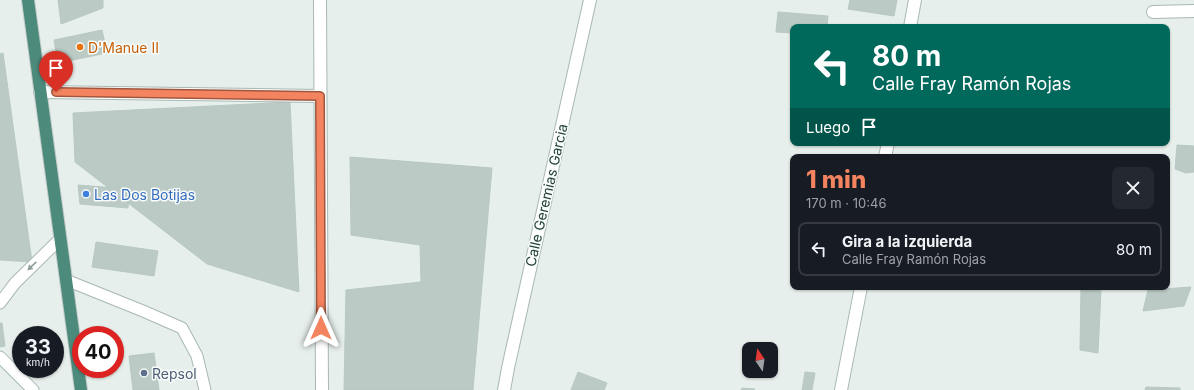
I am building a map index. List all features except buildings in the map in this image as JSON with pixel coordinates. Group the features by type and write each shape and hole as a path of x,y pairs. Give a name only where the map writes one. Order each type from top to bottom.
{"highway":[{"path":"28,0 81,390"}],"street":[{"path":"320,0 322,390"},
{"name":"Calle Geremias Garcia","path":"504,390 590,0"},
{"path":"911,24 915,0"},
{"path":"1153,12 1194,11"},
{"path":"40,92 320,96"},
{"path":"841,390 860,290"}],"lane":[{"path":"0,303 15,283 60,239"},
{"path":"66,280 182,328 197,356 205,390"},
{"path":"0,357 33,390"}],"place":[{"name":"D'Manue II","path":"80,47"},
{"name":"Las Dos Botijas","path":"86,194"},
{"name":"Repsol","path":"144,373"}],"route":[{"path":"56,92 320,96 321,328"}]}
